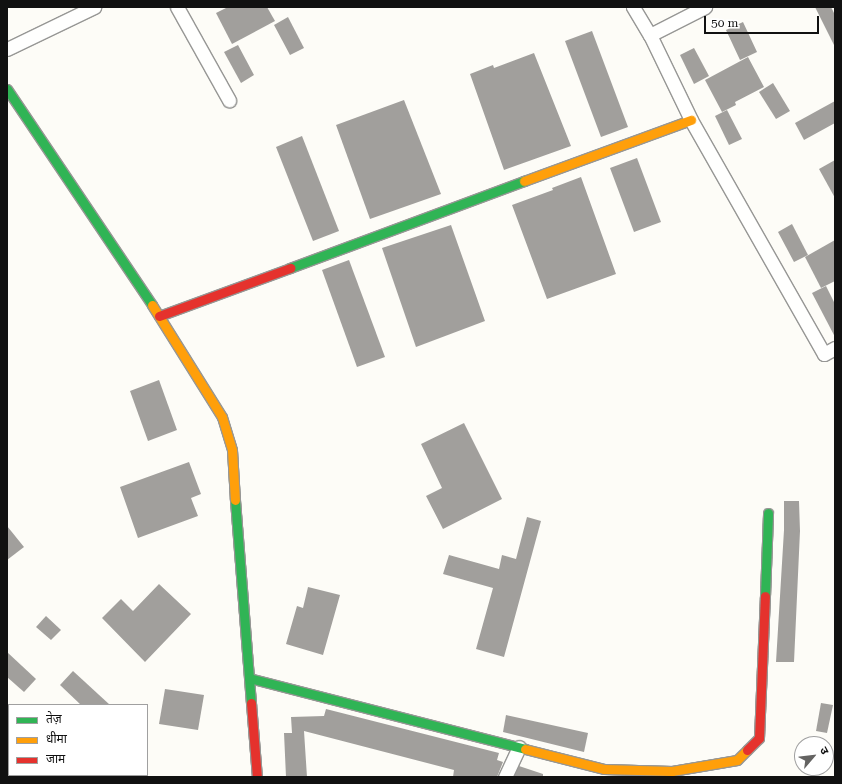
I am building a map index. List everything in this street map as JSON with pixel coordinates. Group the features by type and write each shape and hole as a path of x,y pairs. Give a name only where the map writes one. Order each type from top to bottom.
{"street":[{"path":"7,48 94,7"},
{"path":"177,7 229,100"},
{"path":"633,7 650,35 691,120 824,354 835,348"},
{"path":"650,35 704,7"},
{"path":"7,89 159,316 222,417 232,450 248,678 257,777"},
{"path":"159,316 691,120"},
{"path":"248,678 604,770 672,771 737,760 759,738 768,513"},
{"path":"505,777 519,747"}],"building":[{"path":"228,7 267,7 275,21 232,44 216,13"},
{"path":"815,7 831,7 835,15 835,47"},
{"path":"288,17 304,48 290,55 274,25"},
{"path":"743,22 757,52 740,60 726,30"},
{"path":"592,31 628,127 601,137 565,41"},
{"path":"238,45 254,75 241,83 224,52"},
{"path":"694,48 709,76 694,84 680,55"},
{"path":"534,53 571,146 504,170 470,74 493,65 494,68"},
{"path":"748,57 764,87 735,102 736,105 722,112 705,80"},
{"path":"773,83 790,111 776,119 759,92"},
{"path":"404,100 441,194 370,219 336,125"},
{"path":"835,101 835,123 804,140 795,123"},
{"path":"727,110 742,139 729,145 715,116"},
{"path":"302,136 339,231 313,241 276,147"},
{"path":"637,158 661,222 634,232 610,168"},
{"path":"835,160 835,198 819,169"},
{"path":"581,177 616,274 547,299 512,205 553,190 552,188"},
{"path":"792,224 808,255 794,262 778,232"},
{"path":"451,225 485,321 416,347 382,248"},
{"path":"835,240 835,281 821,288 805,257"},
{"path":"349,260 385,357 357,367 322,270"},
{"path":"826,286 835,304 835,337 812,293"},
{"path":"159,380 177,430 148,441 130,391"},
{"path":"464,423 502,499 443,529 426,496 442,488 421,444"},
{"path":"189,462 201,494 191,498 198,516 138,538 120,487"},
{"path":"784,501 799,501 800,531 794,662 776,662 784,530"},
{"path":"527,517 541,521 504,657 476,649 493,588 443,574 449,555 499,569 502,555 516,559"},
{"path":"7,526 24,547 7,560"},
{"path":"159,584 191,614 145,662 102,618 121,599 133,611"},
{"path":"308,587 340,595 323,655 286,644 297,606 303,608"},
{"path":"46,616 61,630 51,640 36,627"},
{"path":"7,652 36,679 24,692 7,677"},
{"path":"73,671 109,704 80,704 60,685"},
{"path":"165,689 204,695 198,730 159,724"},
{"path":"821,703 833,705 827,733 816,731"},
{"path":"326,709 499,753 497,760 503,762 497,777 453,777 454,770 304,731 307,777 286,777 284,733 292,733 291,717 324,716"},
{"path":"506,715 588,733 584,752 503,732"},
{"path":"519,766 543,774 543,777 514,777"}],"traffic: fast":[{"path":"7,89 152,305"},
{"path":"290,268 524,181"},
{"path":"235,500 251,703"},
{"path":"765,596 768,513"},
{"path":"249,678 525,749"}],"traffic: slow":[{"path":"524,181 691,120"},
{"path":"152,305 222,417 232,450 235,500"},
{"path":"525,749 604,769 672,771 737,760 747,750"}],"traffic: jam":[{"path":"159,316 290,268"},
{"path":"747,750 759,738 765,596"},
{"path":"251,703 257,777"}]}
